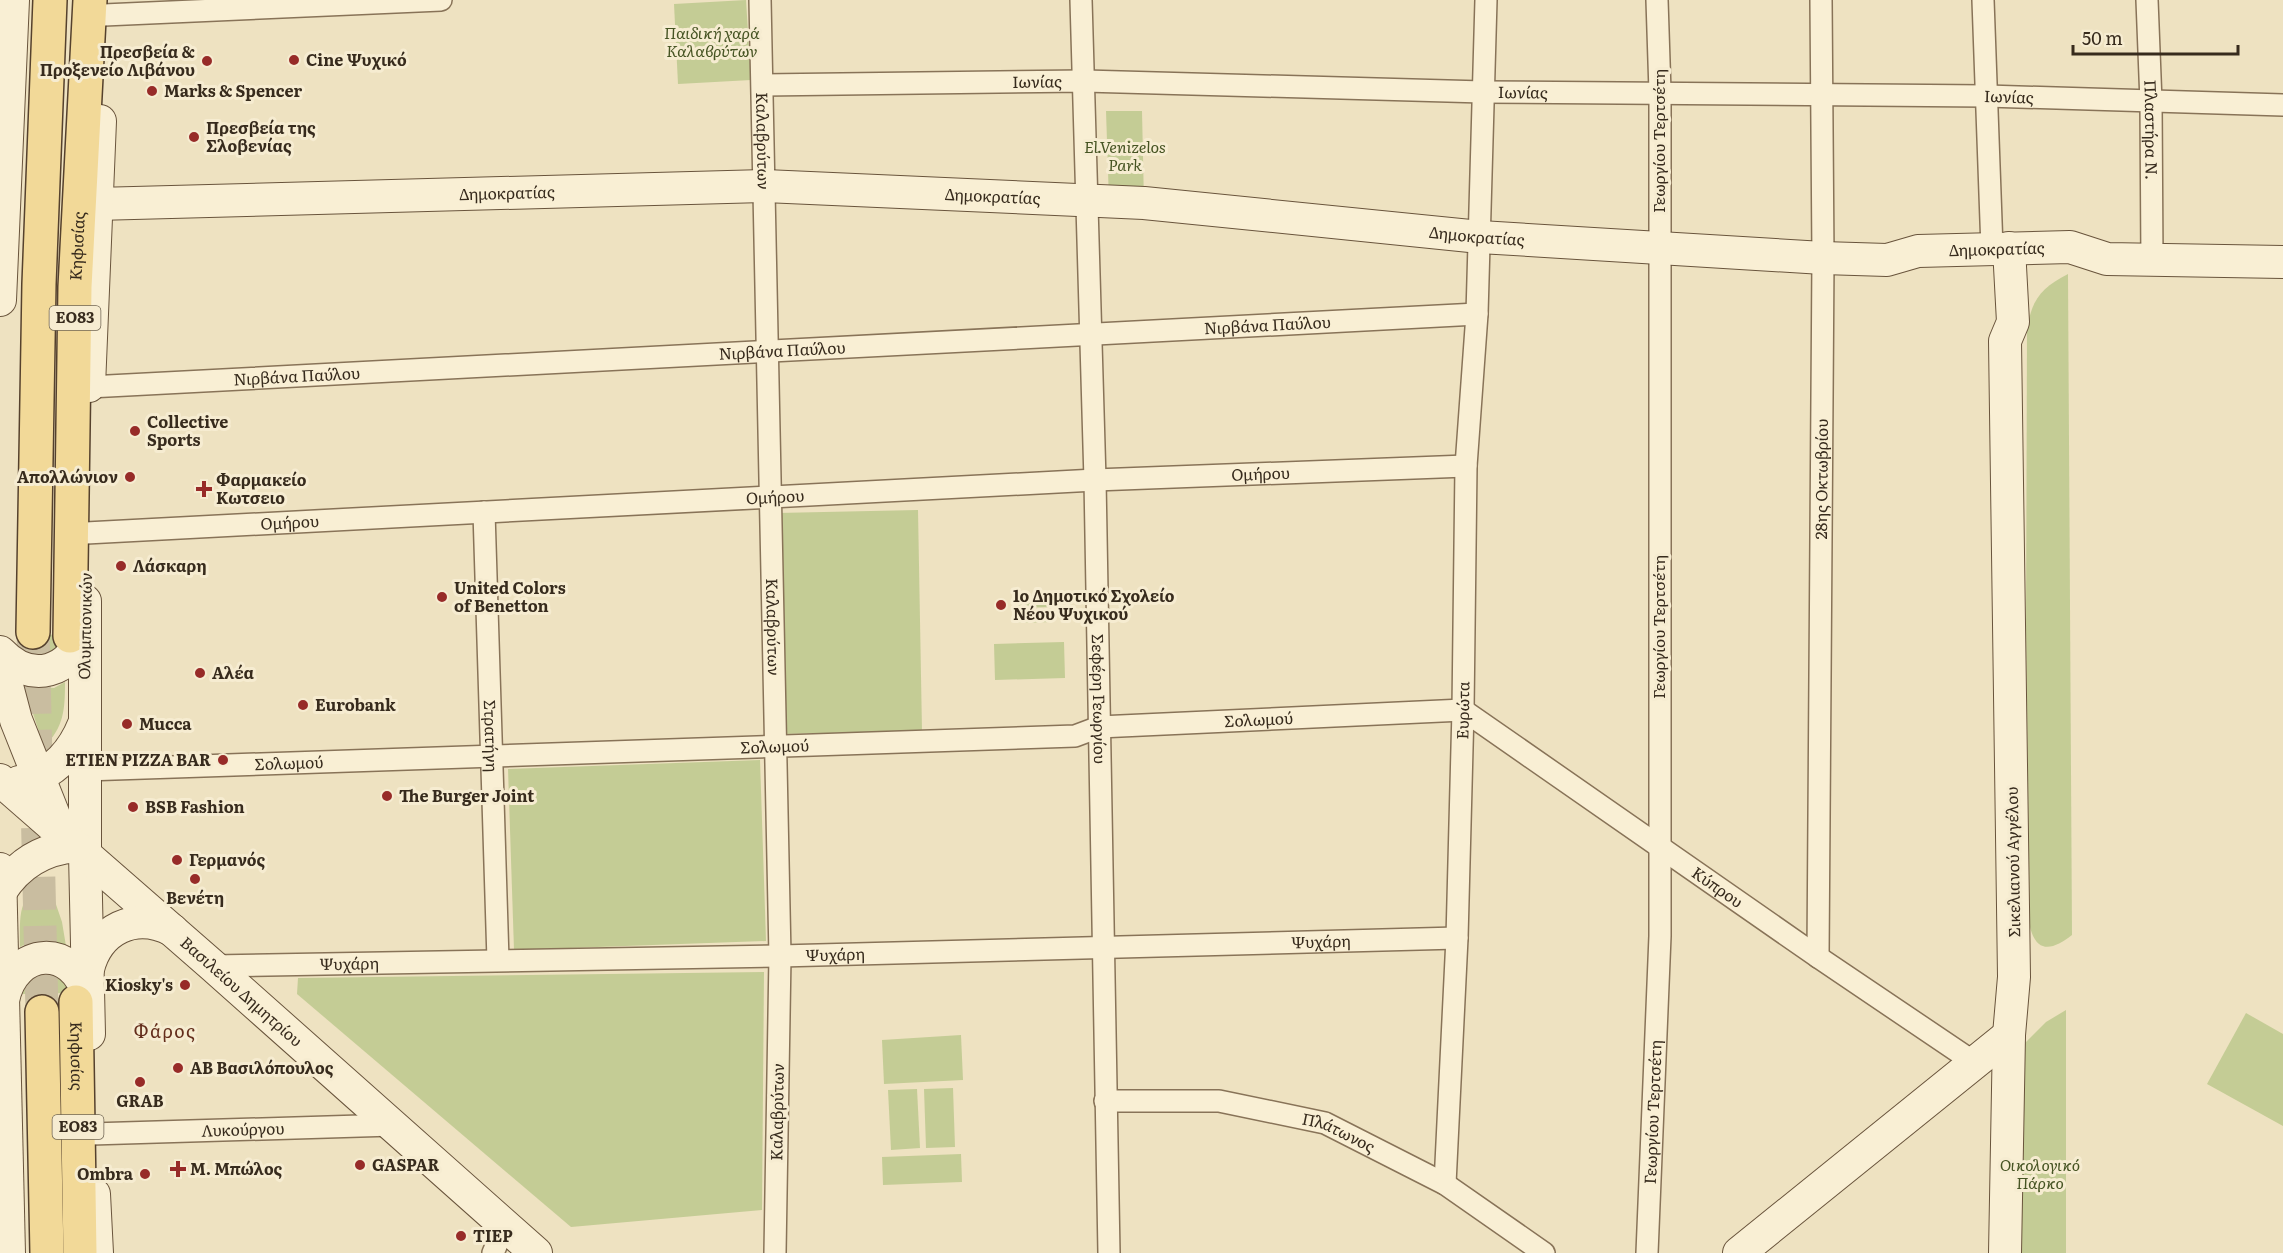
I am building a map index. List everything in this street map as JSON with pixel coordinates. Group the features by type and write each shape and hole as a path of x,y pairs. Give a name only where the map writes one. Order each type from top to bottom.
{"main road":[{"name":"ΕΟ83","path":"33,632 39,285 50,0"},
{"name":"Κηφισίας","path":"77,633 75,286 100,5"},
{"name":"Κηφισίας","path":"80,1253 84,990"},
{"name":"Κηφισίας","path":"42,1012 47,1253"}],"street":[{"path":"0,300 13,0"},
{"path":"100,5 441,0"},
{"name":"Καλαβρύτων","path":"760,0 780,956 775,1253"},
{"name":"Σεφέρη Γεωργίου","path":"1081,0 1095,480 1109,1253"},
{"name":"Ευρώτα","path":"1445,1184 1457,939 1466,466 1477,314 1485,0"},
{"name":"Γεωργίου Τερτσέτη","path":"1647,1253 1660,936 1660,92 1657,0"},
{"name":"28ης Οκτωβρίου","path":"1818,957 1823,258 1821,0"},
{"path":"1983,0 1987,96 2001,259"},
{"name":"Πλαστήρα Ν.","path":"2147,0 2151,102 2152,262"},
{"name":"Ολυμπιονικών","path":"97,1253 84,990 74,845 85,770 77,633 86,533 100,5"},
{"name":"Ιωνίας","path":"763,85 1084,81 1483,92 1987,96 2283,105"},
{"name":"Δημοκρατίας","path":"96,204 765,186 1144,203 1480,237 1659,249 1887,260 1918,271 2001,259 2070,268 2107,259 2152,262 2283,262"},
{"name":"Σικελιανού Αγγέλου","path":"2001,259 2013,322 2005,341 2014,977 2009,1035 2006,1253"},
{"name":"Νιρβάνα Παύλου","path":"89,387 1477,314"},
{"name":"Ομήρου","path":"86,533 1095,480 1466,466"},
{"name":"Στρατήγη","path":"484,513 498,960"},
{"path":"0,652 21,668 38,671 55,669 69,660 79,646 77,633"},
{"path":"0,659 16,720 38,776 74,845 45,852 24,864 11,876 1,880 9,1253"},
{"name":"Κύπρου","path":"1463,710 1818,957 1975,1063"},
{"name":"Σολωμού","path":"85,770 1075,736 1099,727 1463,710"},
{"path":"2,782 38,776 51,770 73,747 84,724"},
{"name":"Βασιλείου Δημητρίου","path":"2,782 393,1125 501,1241 536,1253"},
{"path":"84,990 96,948 104,938 119,927 137,922 150,922 173,931"},
{"name":"Ψυχάρη","path":"213,966 780,956 1457,939"},
{"path":"3,1000 7,984 16,971 29,962 44,958 60,961 74,969 84,981 84,990"},
{"path":"1739,1253 2009,1035"},
{"name":"Πλάτωνος","path":"1105,1101 1219,1101 1325,1124 1445,1184 1544,1253"},
{"name":"Λυκούργου","path":"91,1134 393,1125"}],"green space":[{"name":"Παιδική χαρά Καλαβρύτων","path":"746,0 751,80 678,84 674,4"},
{"name":"El.Venizelos Park","path":"1106,111 1142,111 1144,203 1109,201"},
{"path":"2068,274 2072,935 2059,944 2047,947 2037,942 2030,927 2026,628 2027,331 2031,311 2039,296 2051,284"},
{"path":"918,510 922,731 781,734 777,513"},
{"path":"1051,595 1052,607 1015,608 1015,596"},
{"path":"1052,610 1052,622 1016,623 1016,611"},
{"path":"67,634 56,649 41,655 34,655 27,651 16,636"},
{"path":"1064,642 1065,678 995,680 994,644"},
{"path":"65,682 62,718 56,732 44,747 24,686 54,688"},
{"path":"760,760 766,941 514,950 508,769"},
{"path":"47,878 62,922 66,946 43,941 32,942 20,947 20,925 25,900 37,885"},
{"path":"764,972 762,1210 571,1227 297,994 298,978"},
{"path":"56,976 66,984 71,993 22,994 28,985 36,980"},
{"name":"Οικολογικό Πάρκο","path":"2066,1010 2066,1253 2012,1253 2022,1046 2046,1022"},
{"path":"2246,1013 2283,1034 2283,1126 2207,1084"},
{"path":"961,1035 963,1080 884,1084 882,1040"},
{"path":"953,1088 955,1147 926,1148 924,1089"},
{"path":"917,1089 920,1148 891,1150 888,1090"},
{"path":"961,1154 962,1182 883,1185 882,1157"}],"tunnel":[{"path":"33,632 42,1012"}],"place":[{"name":"Cine Ψυχικό","path":"294,60"},
{"name":"Πρεσβεία & Προξενείο Λιβάνου","path":"207,61"},
{"name":"Marks & Spencer","path":"152,91"},
{"name":"Πρεσβεία της Σλοβενίας","path":"194,137"},
{"name":"Collective Sports","path":"135,431"},
{"name":"Απολλώνιον","path":"130,477"},
{"name":"Φαρμακείο Κωτσειο","path":"204,489"},
{"name":"Λάσκαρη","path":"121,566"},
{"name":"United Colors of Benetton","path":"442,597"},
{"name":"1ο Δημοτικό Σχολείο Νέου Ψυχικού","path":"1001,605"},
{"name":"Αλέα","path":"200,673"},
{"name":"Eurobank","path":"303,705"},
{"name":"Mucca","path":"127,724"},
{"name":"ETIEN PIZZA BAR","path":"223,760"},
{"name":"The Burger Joint","path":"387,796"},
{"name":"BSB Fashion","path":"133,807"},
{"name":"Γερμανός","path":"177,860"},
{"name":"Βενέτη","path":"195,879"},
{"name":"Kiosky's","path":"185,985"},
{"name":"ΑΒ Βασιλόπουλος","path":"178,1068"},
{"name":"GRAB","path":"140,1082"},
{"name":"GASPAR","path":"360,1165"},
{"name":"Μ. Μπώλος","path":"178,1169"},
{"name":"Ombra","path":"145,1174"},
{"name":"ΤΙΕΡ","path":"461,1236"}],"district":[{"name":"Φάρος","path":"165,1032"}]}
